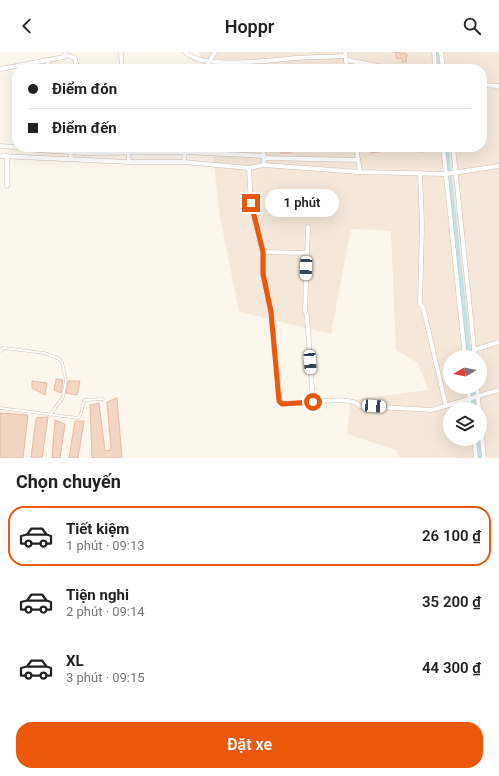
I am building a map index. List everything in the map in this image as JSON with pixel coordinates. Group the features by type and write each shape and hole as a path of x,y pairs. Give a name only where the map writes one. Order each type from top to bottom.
{"street":[{"path":"121,52 122,64"},
{"path":"185,52 194,58 209,61 243,63 345,56 375,64"},
{"path":"208,64 215,52"},
{"path":"434,52 435,64"},
{"path":"441,52 442,64"},
{"path":"27,64 48,60 66,54 75,58 76,64"},
{"path":"0,69 12,67"},
{"path":"487,85 499,86"},
{"path":"0,146 12,147"},
{"path":"14,152 14,157"},
{"path":"38,157 39,152"},
{"path":"70,152 71,158"},
{"path":"80,152 128,154 185,152 264,157 358,160"},
{"path":"184,162 185,152"},
{"path":"264,152 264,165"},
{"path":"357,152 360,172"},
{"path":"444,152 465,348 473,348 499,342"},
{"path":"453,152 473,348"},
{"path":"128,154 129,162"},
{"path":"0,156 71,158 129,162 184,162 250,168 264,165 360,172 446,174 455,174 499,166"},
{"path":"7,156 7,186"},
{"path":"250,168 252,210 263,252 263,274 271,312 279,401 282,404 348,402 358,403 360,406 432,410 443,407"},
{"path":"420,173 422,225 420,304 423,307 445,402"},
{"path":"308,227 305,311 307,316 313,402"},
{"path":"263,252 307,253"},
{"path":"458,402 499,390"},
{"path":"469,394 469,402"},
{"path":"478,396 478,402"},
{"path":"475,446 476,458"},
{"path":"483,446 484,458"}],"lane":[{"path":"0,351 4,348 44,353 58,358 62,362 66,381 63,397 50,415"},
{"path":"0,408 78,418 83,411 82,403 84,400 102,399"}],"shaded area":[{"path":"200,52 499,52 499,458 400,458 396,450 347,434 351,400 428,390 418,363 396,350 391,231 351,229 331,334 239,312 220,217 213,152 487,152 487,64 201,64"}],"building":[{"path":"395,52 407,54 406,62 402,62 402,58 397,59"},
{"path":"56,379 63,380 61,393 54,390"},
{"path":"32,381 47,383 45,395 32,388"},
{"path":"68,381 80,381 77,395 66,393"},
{"path":"117,398 122,458 92,458 90,405 99,403 105,451 111,450 107,402"},
{"path":"0,413 28,415 23,458 0,458"},
{"path":"48,417 42,458 31,458 36,418"},
{"path":"55,420 65,424 60,458 52,458"},
{"path":"75,421 84,421 78,458 69,458"}],"waterway":[{"path":"436,52 437,64"},
{"path":"447,152 468,350"},
{"path":"473,394 473,402"},
{"path":"479,446 480,458"}],"route":[{"path":"251,203 263,252 263,274 271,312 279,401 282,404 313,402"}]}
